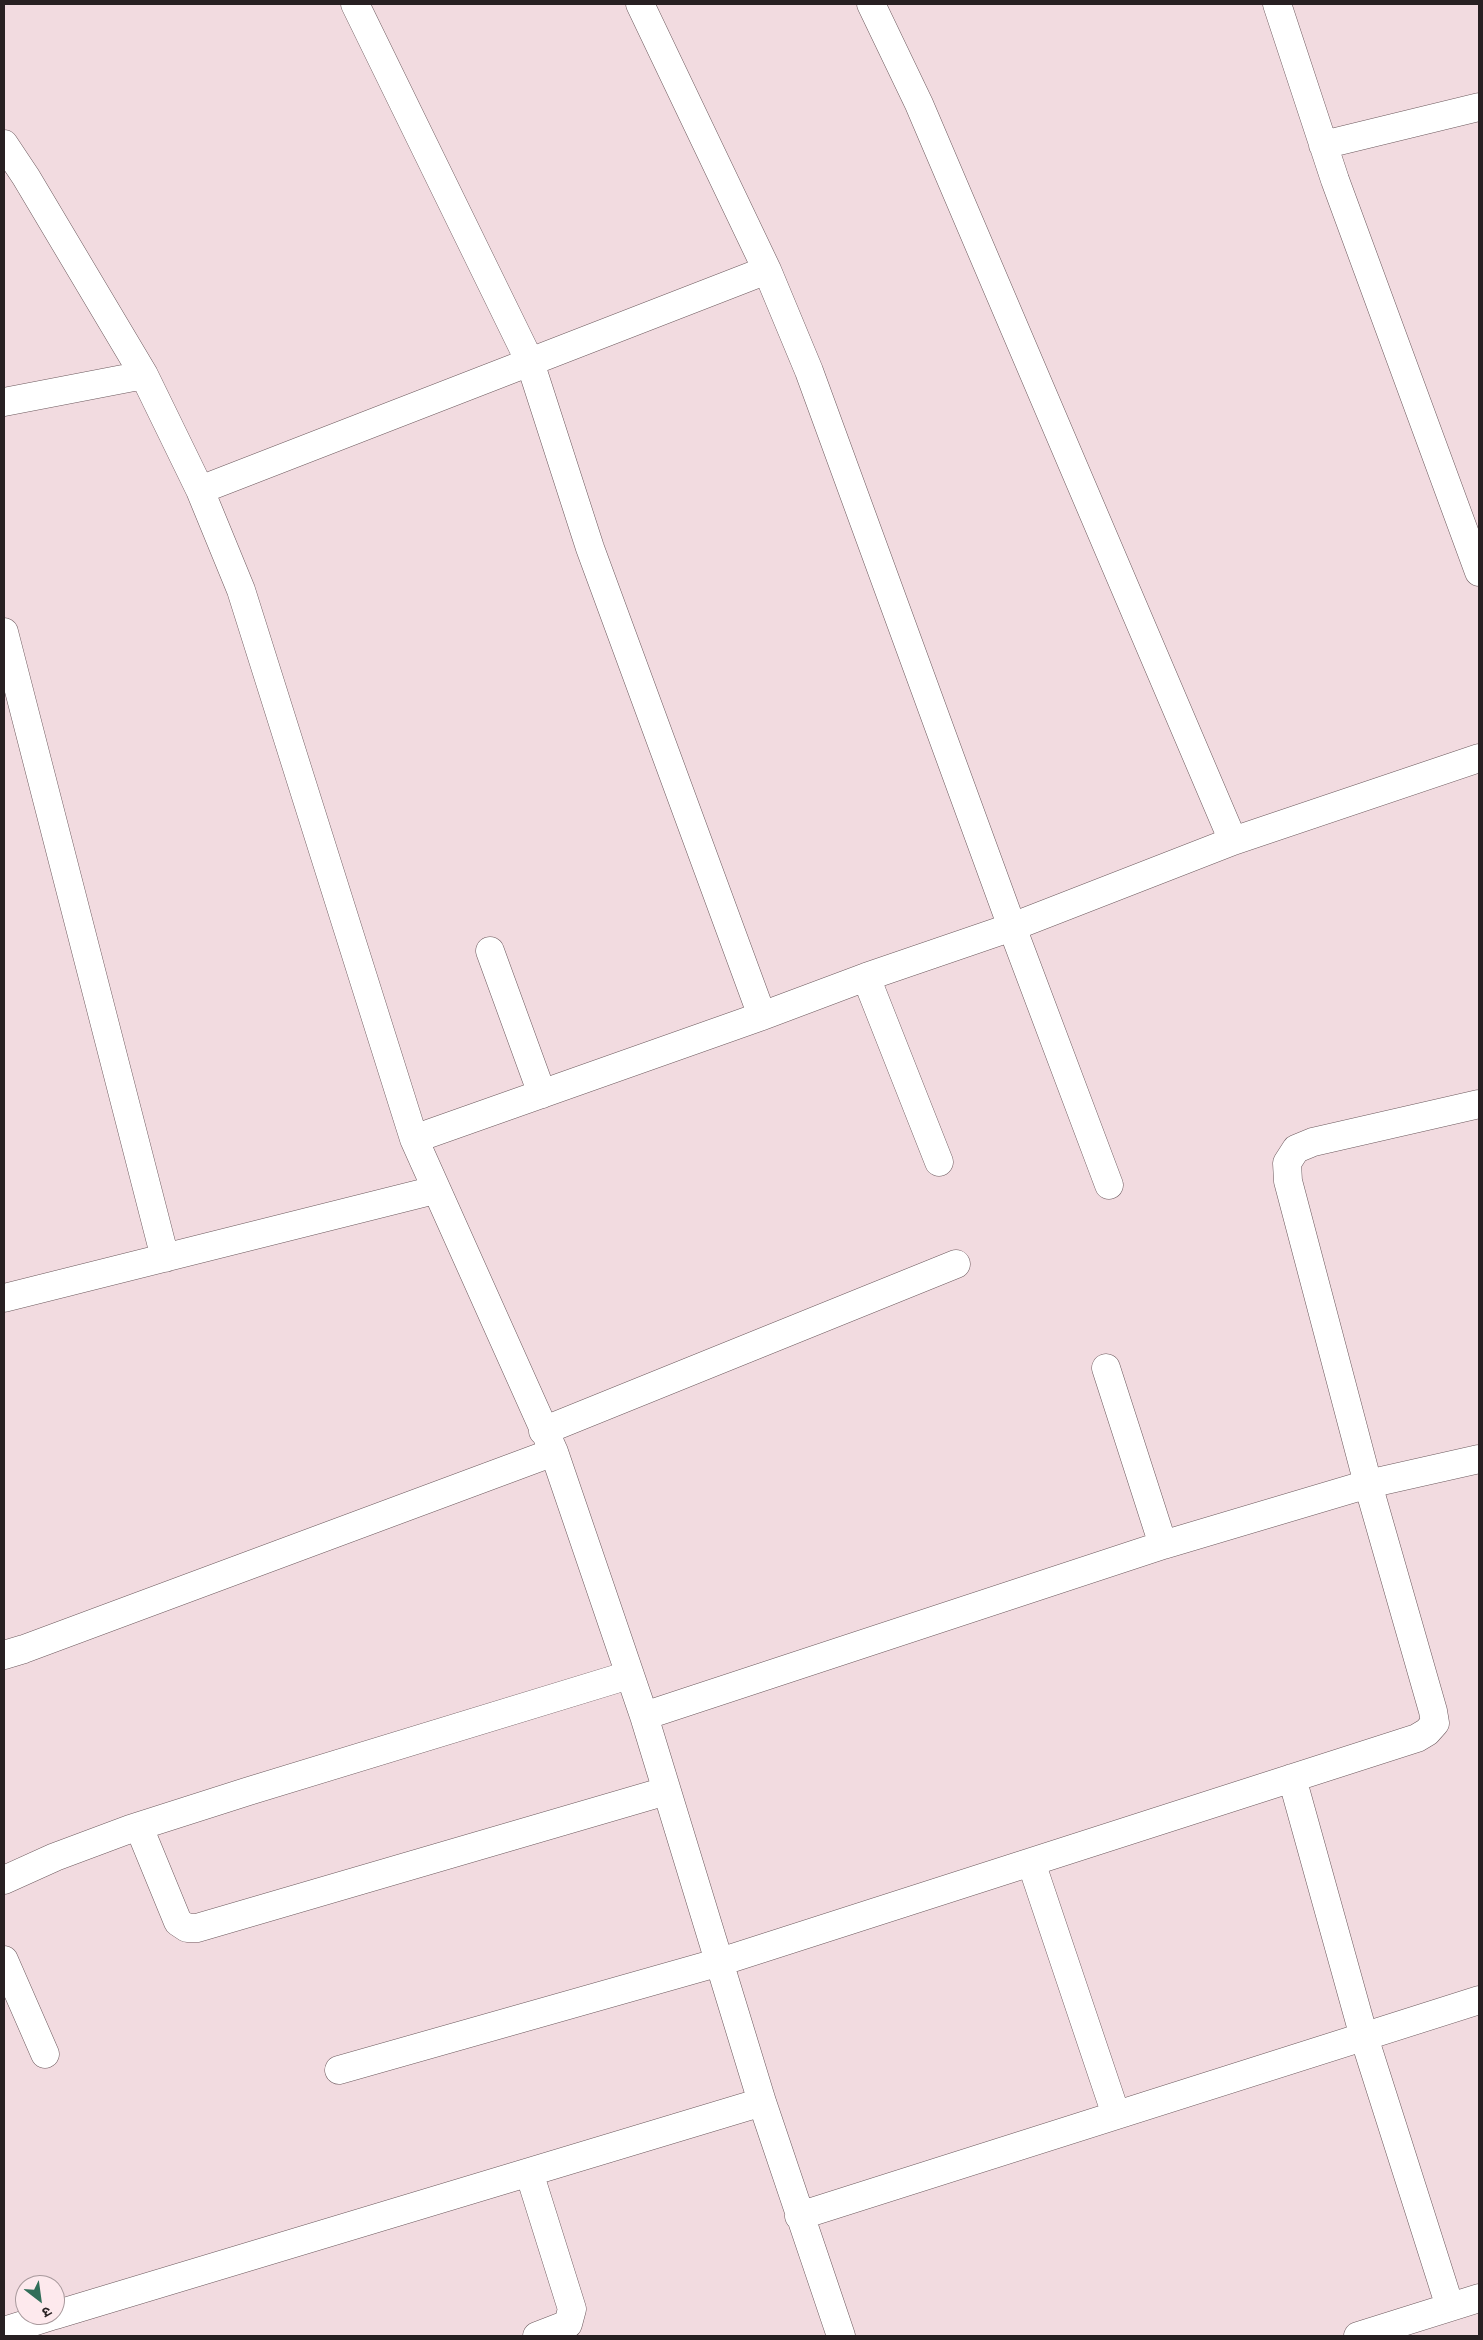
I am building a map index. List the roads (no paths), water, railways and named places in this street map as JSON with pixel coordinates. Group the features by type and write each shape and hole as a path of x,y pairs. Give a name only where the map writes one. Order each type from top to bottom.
{"street":[{"path":"355,4 530,362 590,548 762,1016"},
{"path":"640,4 767,270 809,371 1012,927 1109,1185"},
{"path":"872,4 919,104 1233,841"},
{"path":"1277,4 1323,145 1477,559"},
{"path":"1323,145 1479,107"},
{"path":"4,144 144,375 200,490 241,590 414,1139 548,1442 644,1716 762,2102 841,2336"},
{"path":"200,490 767,270"},
{"path":"4,402 144,375"},
{"path":"4,632 165,1258"},
{"path":"414,1139 762,1016 866,976 1012,927 1233,841 1479,758"},
{"path":"490,952 542,1094"},
{"path":"866,976 939,1162"},
{"path":"339,2070 720,1962 1417,1738 1427,1732 1435,1723 1368,1484 1288,1182 1287,1163 1296,1149 1313,1142 1479,1104"},
{"path":"4,1298 435,1190"},
{"path":"4,1655 34,1646 548,1442 956,1264"},
{"path":"1106,1368 1163,1545"},
{"path":"644,1716 1163,1545 1368,1484 1479,1459"},
{"path":"4,1880 55,1857 139,1827 249,1791 629,1675"},
{"path":"1292,1778 1364,2037 1450,2307"},
{"path":"139,1827 178,1922 187,1928 197,1928 666,1791"},
{"path":"1031,1862 1116,2115"},
{"path":"4,1960 45,2054"},
{"path":"799,2216 1479,2000"},
{"path":"65,2312 762,2102"},
{"path":"529,2172 572,2309 568,2324 537,2336"},
{"path":"1358,2336 1479,2298"},
{"path":"4,2331 23,2325"}]}
